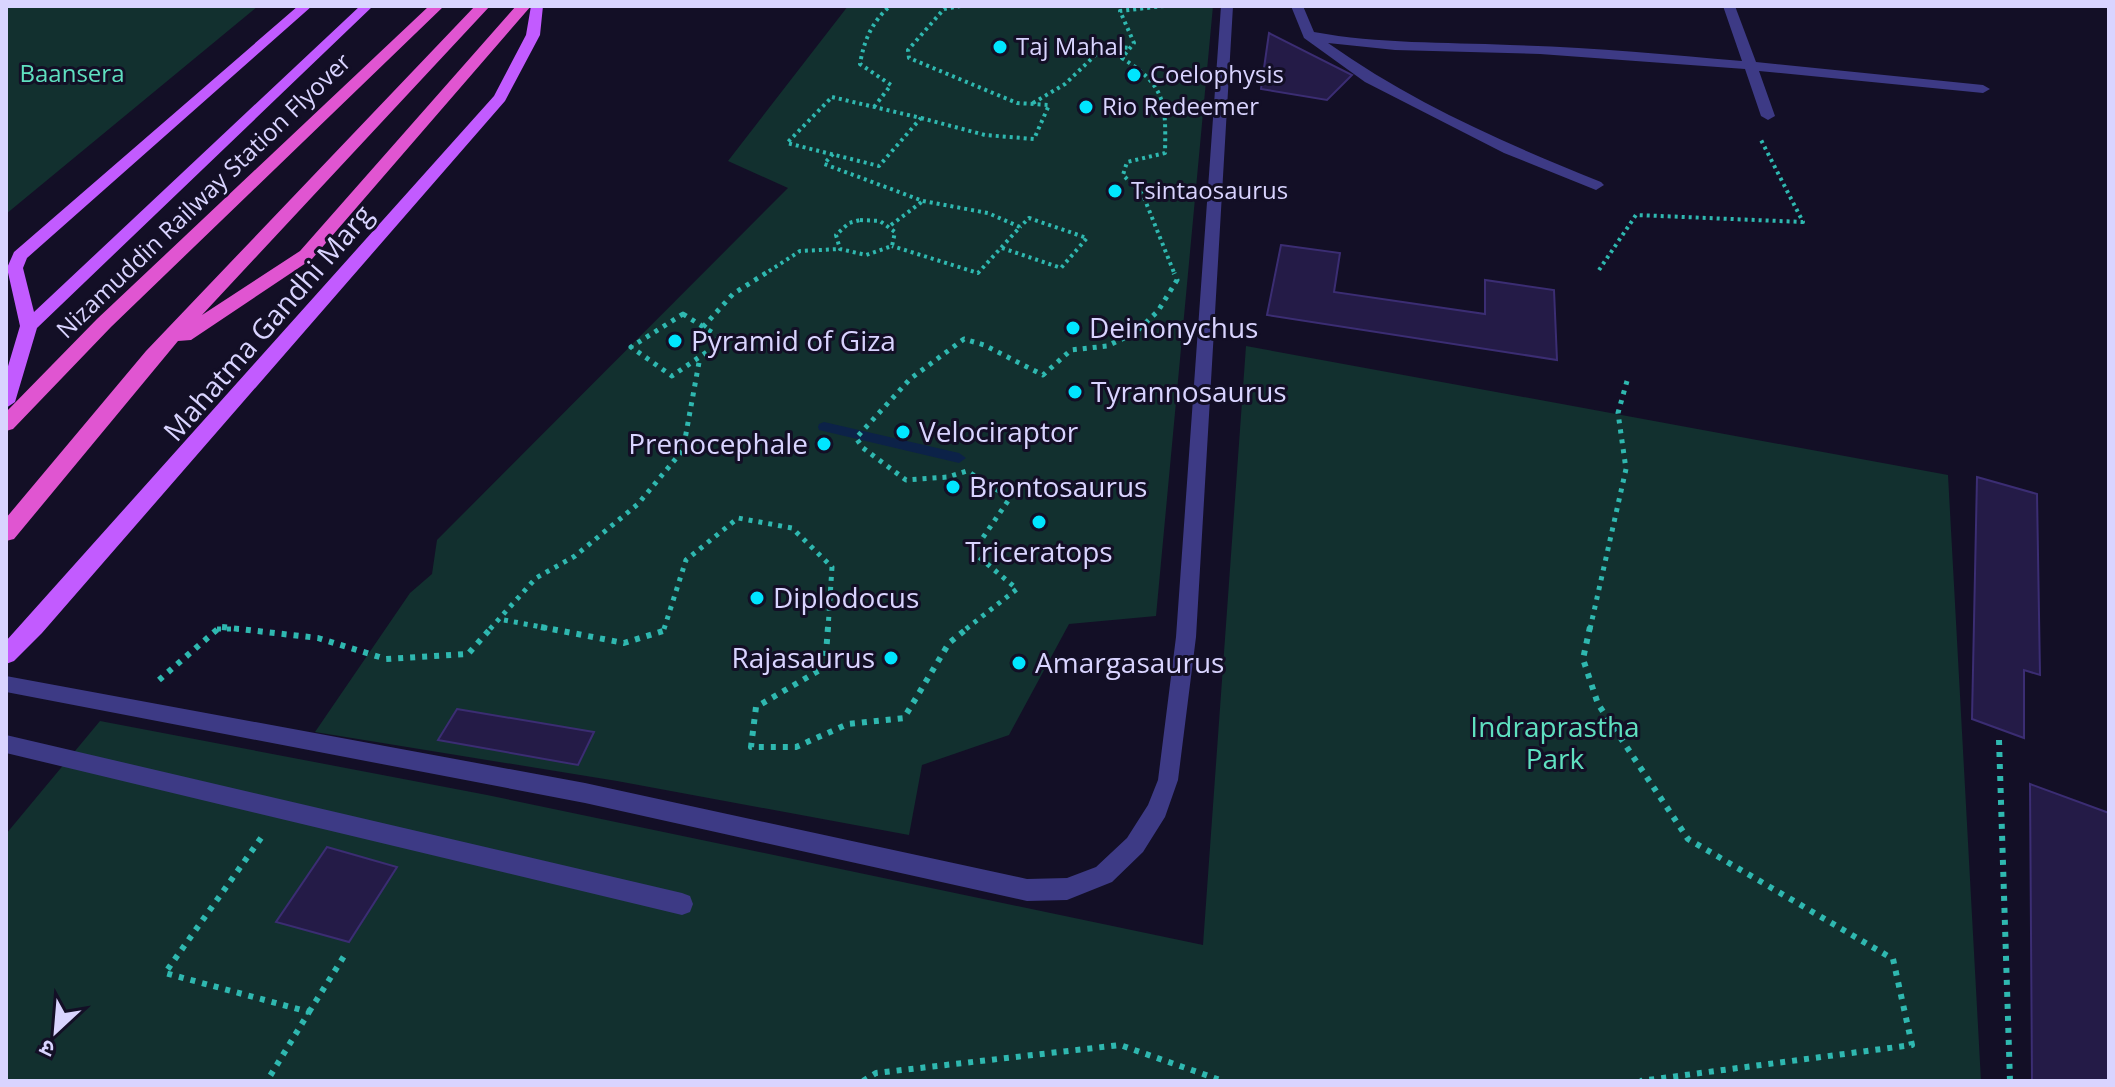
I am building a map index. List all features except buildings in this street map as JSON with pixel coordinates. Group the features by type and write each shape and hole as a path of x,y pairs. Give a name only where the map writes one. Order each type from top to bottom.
{"highway":[{"name":"Nizamuddin Railway Station Flyover","path":"6,424 104,323 437,6"},
{"path":"6,533 153,356 483,6"},
{"path":"153,356 306,255 524,6"}],"main road":[{"path":"29,326 15,268 20,256 306,6"},
{"path":"6,402 29,326 367,6"},
{"name":"Mahatma Gandhi Marg","path":"6,655 35,627 500,98 533,35 537,6"}],"street":[{"path":"1297,6 1309,35 1384,86 1509,150 1596,185"},
{"path":"1729,6 1768,116"},
{"path":"1309,35 1339,42 1521,48 1747,63 1983,89"}],"lane":[{"path":"6,684 585,793 1027,890 1067,889 1104,875 1135,845 1157,810 1168,780 1186,637 1227,6"},
{"path":"6,744 682,904"}],"path":[{"path":"874,107 891,85 860,64 862,46 869,28 890,6"},
{"path":"921,118 879,166 787,143 832,97 921,118 985,135 1034,139 1039,120 1049,105 1017,103 909,58 908,50 944,9 961,6"},
{"path":"504,620 624,643 663,631 686,560 738,518 792,528 832,567 825,667 756,707 751,747 796,747 848,724 904,718 949,643 1017,589 973,552 1010,498 967,471 948,477 906,480 863,448 856,438 910,379 964,339 984,345 1043,375 1071,350 1096,350 1120,343 1161,313 1177,280 1143,195 1123,175 1127,162 1165,153 1166,103 1151,76 1122,58 1134,43 1120,11 1164,6"},
{"path":"1032,104 1074,77 1105,46 1130,48"},
{"path":"1599,270 1636,215 1803,222 1756,130 1768,116"},
{"path":"833,154 824,164 923,201 988,213 1020,227"},
{"path":"891,225 923,201"},
{"path":"892,246 978,273 1029,218 1087,238 1061,268 1002,248"},
{"path":"840,249 836,235 849,223 871,219 891,225"},
{"path":"703,327 733,294 800,251 840,249 860,256 872,255 892,246 896,239 891,225"},
{"path":"683,314 724,340 700,357 672,376 631,347 683,314"},
{"path":"128,707 220,627 318,638 386,659 468,654 536,578 575,556 638,504 683,450 700,357"},
{"path":"1627,381 1618,413 1626,469 1583,659 1598,704 1688,839 1893,959 1912,1045 1640,1081"},
{"path":"1999,740 2010,1081"},
{"path":"282,809 165,973 309,1012"},
{"path":"267,1081 346,953"},
{"path":"863,1081 876,1073 1120,1045 1223,1081"}],"green space":[{"name":"Baansera","path":"6,6 258,6 6,214"},
{"path":"848,6 1213,6 1156,616 1069,624 1009,735 922,765 909,835 617,781 315,732 410,593 432,574 437,540 788,188 728,161"},
{"name":"Indraprastha Park","path":"1246,346 1948,475 1981,1081 6,1081 6,834 100,721 487,795 1203,945"}],"waterway":[{"path":"824,427 959,458"}],"place":[{"name":"Taj Mahal","path":"1000,47"},
{"name":"Coelophysis","path":"1134,75"},
{"name":"Rio Redeemer","path":"1086,107"},
{"name":"Tsintaosaurus","path":"1115,191"},
{"name":"Deinonychus","path":"1073,328"},
{"name":"Pyramid of Giza","path":"675,341"},
{"name":"Tyrannosaurus","path":"1075,392"},
{"name":"Velociraptor","path":"903,432"},
{"name":"Prenocephale","path":"824,444"},
{"name":"Brontosaurus","path":"953,487"},
{"name":"Triceratops","path":"1039,522"},
{"name":"Diplodocus","path":"757,598"},
{"name":"Rajasaurus","path":"891,658"},
{"name":"Amargasaurus","path":"1019,663"}]}
